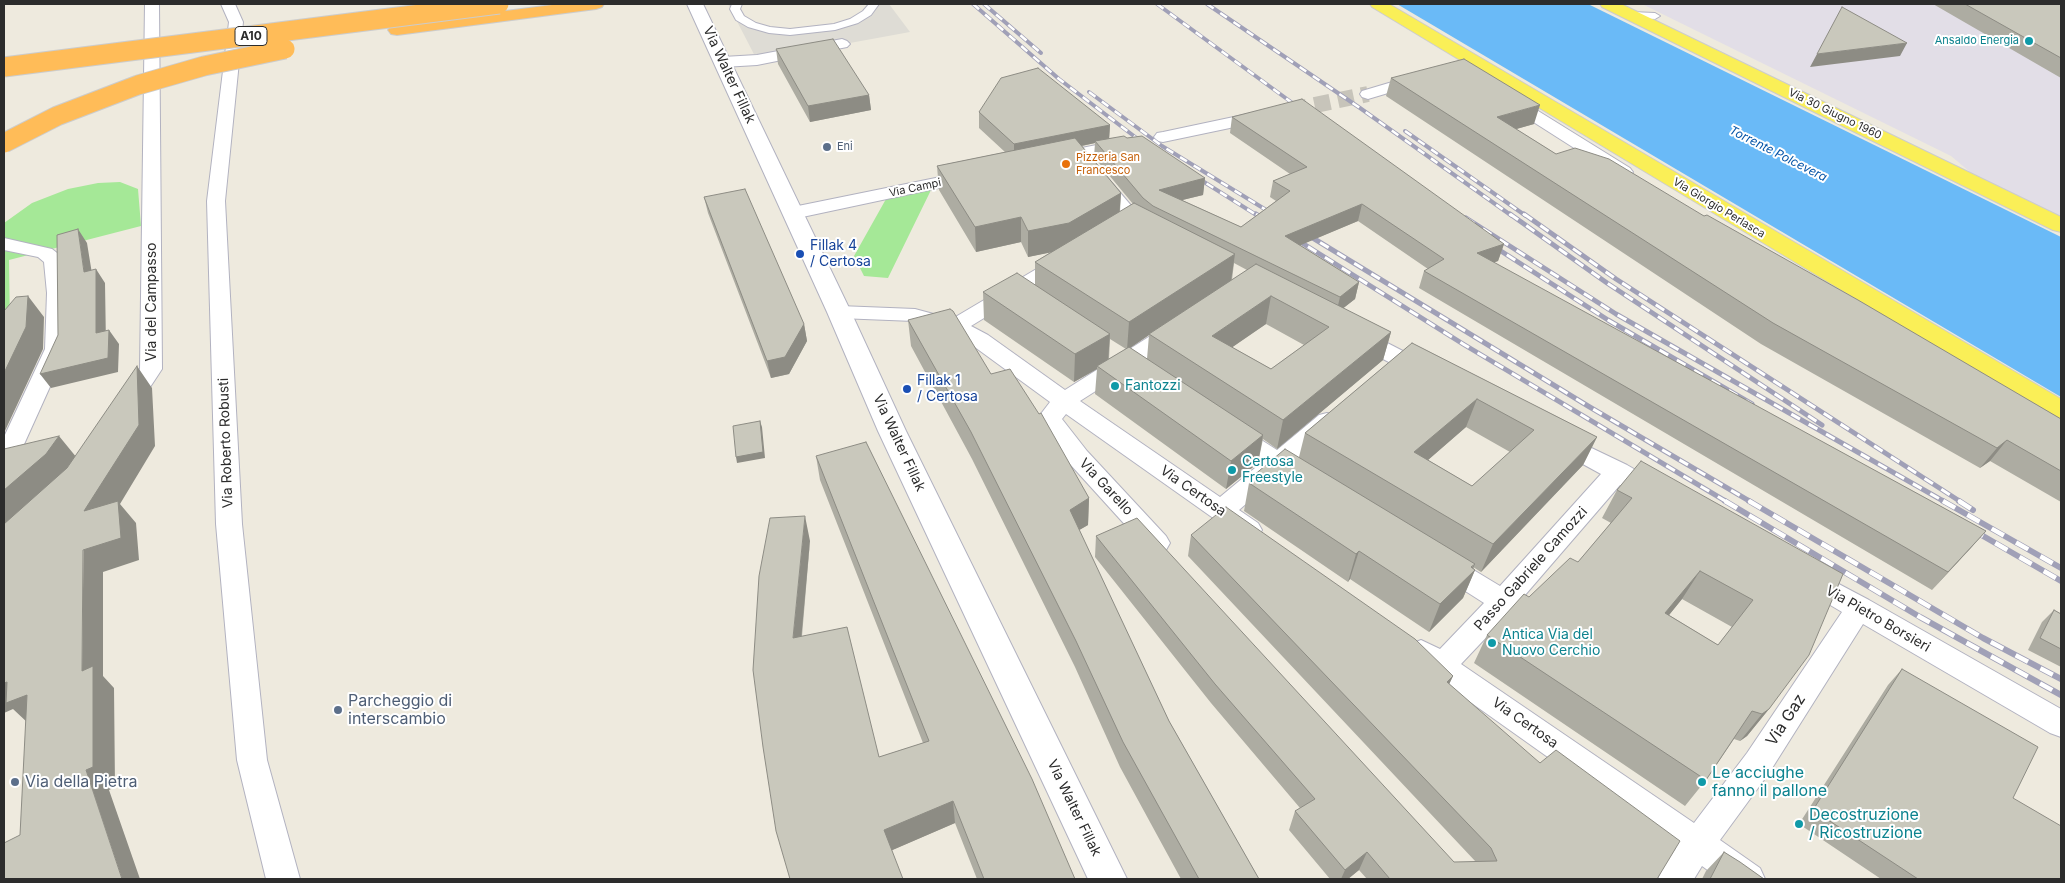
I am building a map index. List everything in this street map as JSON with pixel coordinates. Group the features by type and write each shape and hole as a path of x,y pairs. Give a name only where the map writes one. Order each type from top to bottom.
{"highway":[{"name":"A10","path":"4,67 499,4"},
{"name":"A10","path":"4,79 596,4"},
{"name":"A10","path":"4,143 84,105 171,75 252,55 397,30"}],"main road":[{"name":"Via Walter Fillak","path":"695,4 839,312 892,431 1108,879"},
{"name":"Via Giorgio Perlasca","path":"1378,4 1467,65 2061,412"},
{"name":"Via 30 Giugno 1960","path":"1608,4 2061,226"}],"street":[{"name":"Via del Campasso","path":"118,418 152,369 152,4"},
{"name":"Via Roberto Robusti","path":"228,4 236,22 216,201 229,524 252,760 283,879"},
{"path":"737,4 736,9 740,18 752,25 769,30 790,32 835,27 854,21 867,13 874,4"},
{"path":"1631,15 1655,16"},
{"path":"723,62 757,60 842,44"},
{"path":"1467,65 1642,183"},
{"path":"1368,94 1433,75"},
{"path":"1163,136 1281,112"},
{"path":"1036,163 1126,144"},
{"path":"1080,154 1124,225 1171,241"},
{"name":"Via Campi","path":"793,213 986,173"},
{"path":"4,244 45,253 54,260 57,293 56,349 4,462"},
{"path":"955,326 1075,254"},
{"path":"1017,289 1041,305"},
{"name":"Via Certosa","path":"839,312 915,315 955,326 980,340 1271,545"},
{"path":"1064,401 1136,368 1193,318"},
{"path":"1334,324 1394,365 1444,382"},
{"path":"1104,347 1136,368"},
{"name":"Via Garello","path":"1064,401 1049,419 1078,457 1172,559"},
{"path":"1222,510 1343,408"},
{"path":"1215,421 1278,463 1320,488"},
{"path":"1540,431 1618,471 1679,506"},
{"name":"Passo Gabriele Camozzi","path":"1442,666 1503,601 1618,471"},
{"path":"1428,555 1503,601"},
{"name":"Via Pietro Borsieri","path":"1790,569 2061,724"},
{"name":"Via Gaz","path":"1675,879 1698,843 1758,763 1859,608"},
{"name":"Via Certosa","path":"1401,637 1748,879"}],"shaded area":[{"path":"728,4 737,4 736,9 752,25 790,32 835,27 867,13 874,4 889,4 910,32 757,60"},
{"path":"1642,4 2061,4 2061,217 1976,177 1951,156"}],"green space":[{"path":"120,182 138,189 141,226 9,260 10,328 4,334 4,223 32,203 68,189 98,183"},
{"path":"931,190 888,278 864,276 854,256 886,199"}],"water":[{"name":"Torrente Polcevera","path":"1397,4 1588,4 2061,237 2061,397"}],"building":[{"path":"1965,4 2061,4 2061,58"},
{"path":"1842,7 1907,43 1817,54"},
{"path":"833,39 869,95 808,106 776,49"},
{"path":"1464,59 1540,105 1497,117 1556,154 1575,148 1609,159 1704,216 1707,215 1858,300 2061,419 2061,471 2007,440 1997,448 1773,323 1391,78"},
{"path":"1038,68 1110,125 1014,144 979,112 1001,78"},
{"path":"1302,99 1504,244 1477,253 1986,531 1948,572 1424,271 1444,259 1362,204 1285,236 1359,282 1340,297 1153,206 1143,198 1095,141 1124,136 1127,138 1142,136 1205,178 1159,190 1241,227 1290,191 1273,181 1307,167 1232,117"},
{"path":"1075,138 1121,193 1069,223 1028,231 1021,217 975,227 937,166"},
{"path":"745,189 804,324 785,357 767,361 704,197"},
{"path":"1134,203 1235,254 1129,322 1035,262"},
{"path":"78,229 84,272 96,269 96,333 109,330 108,358 40,374 58,335 57,235"},
{"path":"1256,264 1391,332 1283,420 1149,334","holes":["1271,296 1329,327 1271,369 1212,336"]},
{"path":"1017,273 1110,334 1075,354 983,292"},
{"path":"28,296 26,327 4,373 4,311 16,297"},
{"path":"950,309 991,374 1010,369 1039,414 1041,413 1089,498 1070,510 1169,721 1259,879 1199,879 1123,742 1076,641 971,432 908,320"},
{"path":"1412,343 1597,437 1493,544 1305,433","holes":["1477,399 1534,430 1472,486 1414,452"]},
{"path":"1129,347 1263,435 1231,461 1097,366"},
{"path":"137,366 139,425 84,511 118,501 121,538 83,550 82,671 93,666 93,767 86,770 122,879 4,879 4,843 20,835 27,695 6,703 7,682 4,683 4,524 67,468"},
{"path":"760,421 763,452 736,457 733,426"},
{"path":"59,436 46,454 4,490 4,449"},
{"path":"866,442 1032,779 1075,879 984,879 953,801 884,830 903,879 790,879 776,831 753,670 759,576 770,518 805,516 793,638 847,627 879,757 929,741 816,456"},
{"path":"1285,449 1475,564 1471,567 1475,570 1440,604 1359,551 1356,554 1249,483 1255,478 1253,476"},
{"path":"1641,461 1843,574 1809,655 1769,709 1762,714 1752,711 1706,780 1487,635 1524,594 1529,597 1570,558 1578,562 1632,498 1617,490","holes":["1700,571 1753,600 1718,645 1665,613"]},
{"path":"1226,507 1415,639 1453,676 1447,682 1540,763 1556,750 1680,841 1657,879 1390,879 1367,852 1345,870 1295,811 1315,799 1215,684 1096,536 1137,518 1454,862 1497,861 1491,848 1191,535"},
{"path":"2054,610 2061,614 2061,649 2040,638"},
{"path":"1902,669 2038,747 2013,798 2061,826 2061,879 1918,879 1813,810"},
{"path":"1724,852 1740,862 1764,879 1710,879"}],"tunnel":[{"path":"1291,110 1368,94"}],"railway":[{"path":"973,4 1059,79 1147,146"},
{"path":"984,4 1041,53"},
{"path":"1157,4 1302,110"},
{"path":"1207,4 1360,108 1512,216"},
{"path":"1089,92 1162,146 1276,216"},
{"path":"1405,131 1526,216"},
{"path":"1193,175 1258,216"},
{"path":"1256,214 1268,222"},
{"path":"1510,214 1607,283 1822,425"},
{"path":"1524,214 1616,279 1961,502"},
{"path":"1466,218 1616,314 1945,502"},
{"path":"1303,232 1588,406 1751,502"},
{"path":"1291,236 1463,344 1727,502"},
{"path":"1490,244 1608,320 1752,404"},
{"path":"1725,501 1920,617 2061,695"},
{"path":"1749,501 1983,638 2061,679"},
{"path":"1943,501 2061,568"},
{"path":"1959,501 1973,510"},
{"path":"1971,529 2061,581"}],"place":[{"name":"Ansaldo Energia","path":"2029,41"},
{"name":"Eni","path":"827,147"},
{"name":"Pizzeria San Francesco","path":"1066,164"},
{"name":"Fillak 4 / Certosa","path":"800,254"},
{"name":"Fantozzi","path":"1115,386"},
{"name":"Fillak 1 / Certosa","path":"907,389"},
{"name":"Certosa Freestyle","path":"1232,470"},
{"name":"Antica Via del Nuovo Cerchio","path":"1492,643"},
{"name":"Parcheggio di interscambio","path":"338,710"},
{"name":"Via della Pietra","path":"15,782"},
{"name":"Le acciughe fanno il pallone","path":"1702,782"},
{"name":"Decostruzione / Ricostruzione","path":"1799,824"}]}
